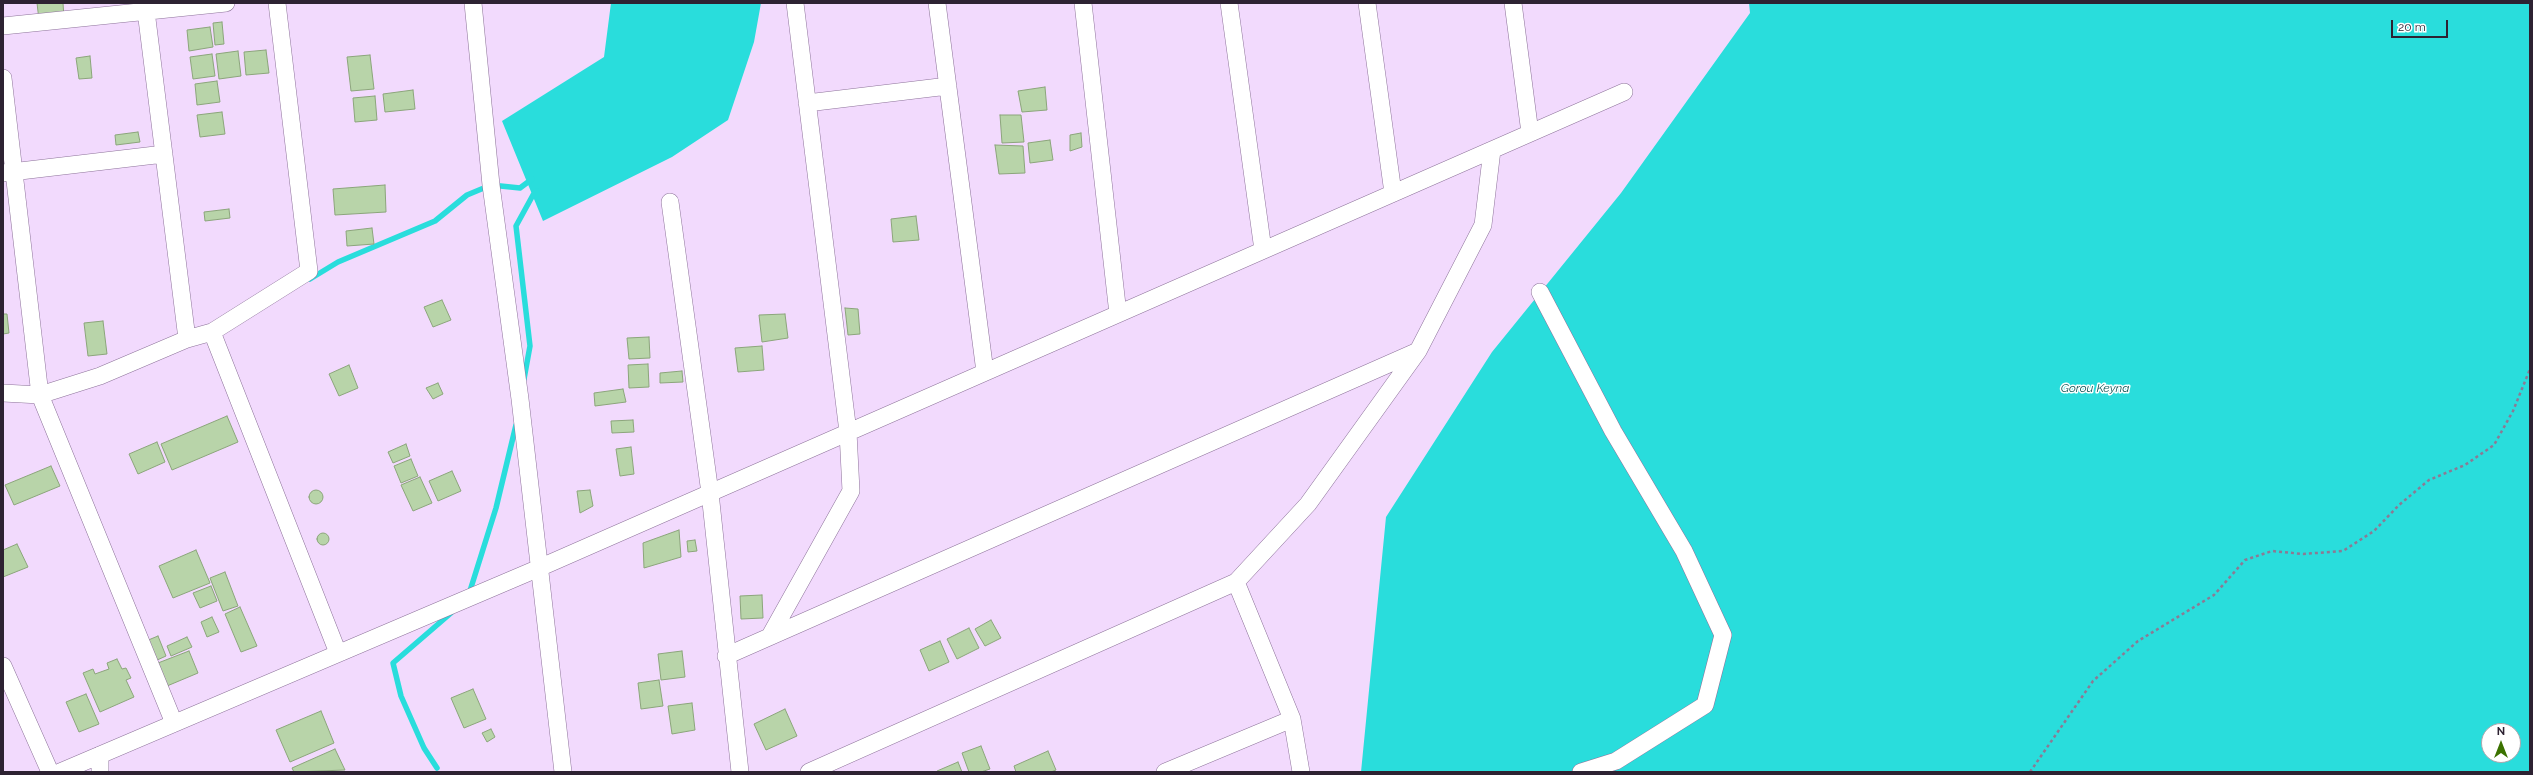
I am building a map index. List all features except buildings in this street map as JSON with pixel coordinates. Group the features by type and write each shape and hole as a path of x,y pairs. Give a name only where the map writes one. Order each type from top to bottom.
{"street":[{"path":"3,26 146,7 226,3"},
{"path":"3,393 40,395 100,376 187,339 212,332 309,271 277,3"},
{"path":"473,3 491,186 520,400 538,568 563,772"},
{"path":"770,636 851,491 848,432 794,3"},
{"path":"937,3 986,372"},
{"path":"1083,3 1118,314"},
{"path":"1229,3 1263,250"},
{"path":"1367,3 1393,193"},
{"path":"1513,3 1530,133"},
{"path":"146,7 187,339"},
{"path":"3,78 8,172 40,395 174,723"},
{"path":"807,103 948,86"},
{"path":"60,772 538,568 1624,92"},
{"path":"808,772 1236,582 1308,504 1418,351 1483,226 1492,150"},
{"path":"8,172 164,154"},
{"path":"670,202 710,493 726,656 740,772"},
{"path":"1540,292 1613,431 1684,551 1723,635 1705,705 1616,761 1581,772"},
{"path":"212,332 338,653"},
{"path":"726,656 1418,351"},
{"path":"1236,582 1292,719 1301,772"},
{"path":"3,666 50,772"},
{"path":"1165,772 1292,719"},
{"path":"100,755 100,772"}],"path":[{"path":"2030,772 2093,681 2138,641 2214,595 2245,560 2272,550 2303,554 2343,550 2374,531 2399,505 2428,480 2465,465 2494,445 2513,411 2530,369"}],"water":[{"path":"611,3 761,3 754,42 728,120 672,157 543,221 502,121 604,57"},
{"name":"Gorou Keyna","path":"1749,3 2530,3 2530,772 1361,772 1386,517 1492,352 1621,193 1750,13"}],"waterway":[{"path":"310,279 338,262 435,221 467,195 491,185 520,188 532,179"},
{"path":"524,379 530,346 516,226 533,195 537,191"},
{"path":"469,594 496,508 516,425"},
{"path":"437,768 424,748 401,696 393,663 451,613"}]}
